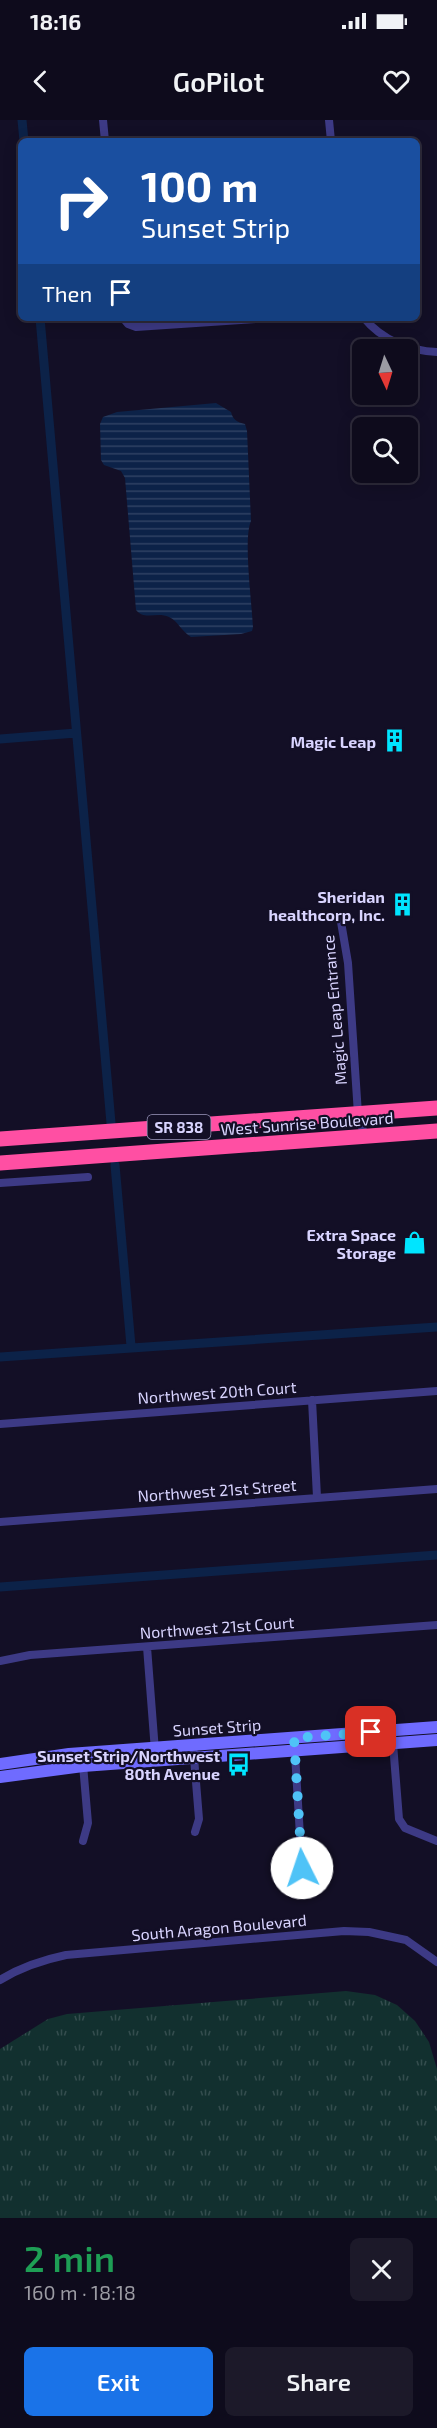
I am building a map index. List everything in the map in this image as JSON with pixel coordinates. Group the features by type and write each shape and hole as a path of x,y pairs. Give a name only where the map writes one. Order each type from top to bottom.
{"highway":[{"name":"West Sunrise Boulevard","path":"0,1139 437,1108"},
{"name":"West Sunrise Boulevard","path":"0,1163 437,1131"}],"street":[{"path":"103,120 105,138"},
{"path":"329,120 331,138"},
{"path":"126,321 146,326 223,321"},
{"path":"367,321 382,335 395,342 415,350 437,352"},
{"name":"Magic Leap Entrance","path":"340,916 348,963 358,1114 365,1137"},
{"path":"0,1183 88,1177"},
{"name":"Northwest 20th Court","path":"0,1424 437,1391"},
{"path":"312,1400 317,1497"},
{"name":"Northwest 21st Street","path":"0,1522 437,1489"},
{"name":"Northwest 21st Court","path":"0,1661 30,1655 437,1625"},
{"path":"147,1647 155,1755"},
{"name":"Sunset Strip","path":"0,1764 24,1759 83,1760 155,1755 194,1758 294,1745 392,1737 437,1727"},
{"path":"392,1737 399,1819 405,1828 437,1841"},
{"name":"Sunset Strip","path":"392,1737 437,1740"},
{"path":"194,1745 199,1819 195,1832"},
{"name":"Sunset Strip","path":"155,1755 194,1745 294,1745"},
{"path":"294,1745 302,1868"},
{"path":"83,1760 88,1823 83,1841"},
{"name":"Sunset Strip","path":"0,1778 83,1760"},
{"name":"South Aragon Boulevard","path":"0,1980 13,1971 39,1961 66,1955 344,1931 369,1932 406,1940 437,1962"}],"green space":[{"path":"346,1991 375,1995 397,2005 415,2021 429,2042 437,2069 437,2218 0,2218 0,2049 48,2019 67,2014"}],"water":[{"path":"216,403 231,412 236,420 245,424 247,431 251,521 248,556 253,627 252,631 241,634 191,637 175,621 165,615 143,615 136,610 125,478 121,471 104,465 101,460 100,424 103,417 117,412"}],"waterway":[{"path":"22,120 24,138"},
{"path":"40,321 111,1123"},
{"path":"0,739 76,733"},
{"path":"115,1165 131,1346"},
{"path":"0,1357 437,1327"},
{"path":"0,1587 437,1555"}],"place":[{"name":"Magic Leap","path":"394,741"},
{"name":"Sheridan healthcorp, Inc.","path":"403,905"},
{"name":"Extra Space Storage","path":"414,1243"},
{"name":"Sunset Strip/Northwest 80th Avenue","path":"238,1764"}],"route":[{"path":"302,1868 294,1738 371,1732"}]}
